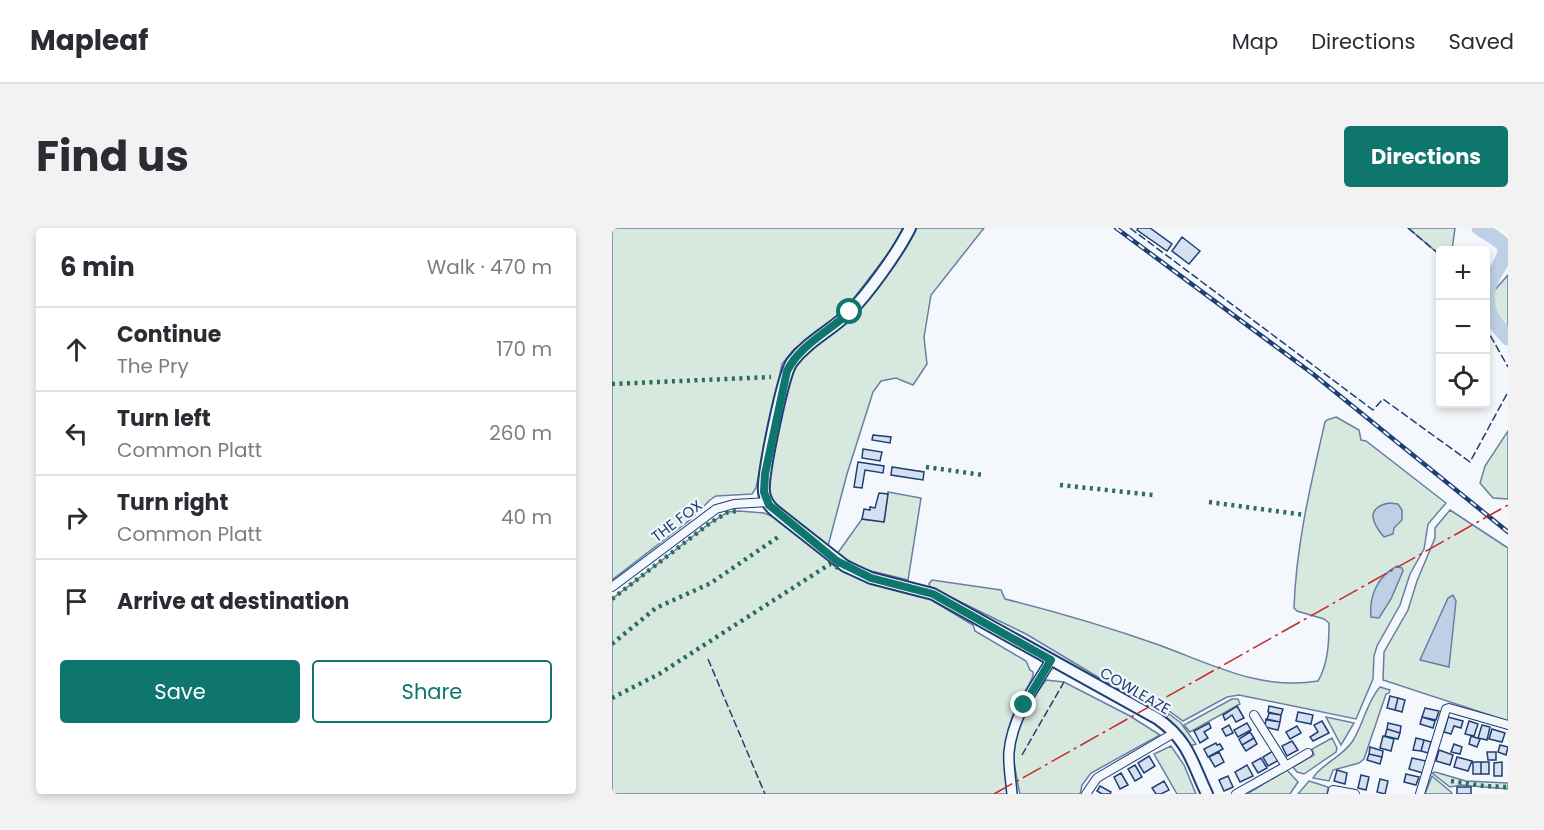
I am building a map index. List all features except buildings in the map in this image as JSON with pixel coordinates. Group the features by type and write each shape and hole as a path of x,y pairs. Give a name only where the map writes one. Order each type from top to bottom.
{"main road":[{"path":"767,502 764,492 765,474 784,381 790,365 805,348 850,312 910,228"},
{"name":"COWLEAZE","path":"767,502 775,511 845,566 871,578 933,594 1148,713 1174,733 1191,756 1207,794"}],"street":[{"name":"THE FOX","path":"612,586 711,512 727,505 767,502"},
{"path":"1012,794 1010,752 1014,728 1021,710 1051,660"},
{"path":"1420,794 1446,709 1508,725"},
{"path":"1254,715 1286,766"},
{"path":"1086,794 1097,778 1174,733"},
{"path":"1236,794 1308,753"},
{"path":"1332,794 1333,790 1354,794"}],"shaded area":[{"path":"612,228 903,228 894,246 847,307 819,332 794,349 782,364 756,488 752,494 716,496 690,520 612,580"},
{"path":"912,228 984,228 931,295 924,337 927,364 913,385 896,378 881,381 873,392 847,474 828,546 770,499 768,486 774,445 790,373 799,358 842,324"},
{"path":"1408,228 1455,228 1453,246 1436,246 1436,252"},
{"path":"1508,275 1508,329 1493,309 1493,292"},
{"path":"1336,417 1359,430 1361,440 1366,441 1446,503 1428,524 1424,549 1410,574 1400,605 1377,646 1373,679 1356,719 1239,695 1227,697 1183,721 1169,711 1163,716 1026,634 930,587 932,580 1001,590 1005,599 1121,632 1237,674 1276,682 1318,681 1326,660 1329,623 1294,608 1295,584 1305,514 1325,422"},
{"path":"1508,431 1508,499 1493,498 1480,483 1485,466"},
{"path":"888,492 921,498 908,580 863,569 837,554 862,519 884,522"},
{"path":"1450,510 1508,548 1508,721 1383,680 1384,652 1408,610 1435,538 1435,528"},
{"path":"728,512 764,513 782,520 844,572 876,585 921,597 923,595 973,625 975,631 1026,661 1033,676 1017,706 1008,730 1005,762 1007,794 612,794 612,599 710,523"},
{"path":"1046,680 1064,682 1130,716 1160,735 1091,773 1082,785 1080,794 1020,794 1013,757 1016,733 1024,714"},
{"path":"1380,687 1390,690 1386,694 1364,759 1359,763 1333,770 1329,781 1313,778 1352,742"},
{"path":"1232,699 1238,699 1240,704 1190,732 1184,725"},
{"path":"1169,714 1181,723 1196,744 1190,746 1165,719"},
{"path":"1326,717 1354,723 1341,745"},
{"path":"1332,738 1337,748 1336,752 1304,774 1297,772 1293,767 1314,755 1312,749"},
{"path":"1171,746 1184,765 1196,794 1177,794 1154,754"},
{"path":"1287,770 1298,782 1290,794 1247,794"},
{"path":"1432,773 1466,781 1508,783 1508,789 1461,785 1450,787"},
{"path":"1432,776 1451,792 1452,794 1425,794"},
{"path":"1309,781 1328,787 1327,794 1298,794"}],"water":[{"path":"1389,503 1398,504 1402,510 1402,520 1394,528 1393,534 1384,537 1373,517 1376,508"},
{"path":"1397,566 1403,571 1391,599 1379,618 1371,617 1371,602 1379,581"},
{"path":"1453,595 1456,601 1449,667 1420,660 1448,598"}],"waterway":[{"path":"1479,228 1505,247 1505,254 1490,284 1487,304 1491,316 1508,338"}],"railway":[{"path":"1116,228 1313,374 1508,532"}],"hedge":[{"path":"612,384 771,377"},
{"path":"926,467 983,475"},
{"path":"1060,485 1153,495"},
{"path":"1209,502 1305,515"},
{"path":"612,599 710,523 728,512 739,511"},
{"path":"612,644 656,608 711,583 778,537"},
{"path":"612,698 659,674 830,564 843,570"},
{"path":"1451,781 1508,787"}],"fence":[{"path":"1130,228 1373,410 1383,399 1470,462 1508,392"},
{"path":"1408,228 1436,252"},
{"path":"1490,335 1508,367"},
{"path":"708,659 765,794"},
{"path":"1022,755 1064,682"}],"power":[{"path":"994,794 1508,505"}],"route":[{"path":"850,312 805,348 787,371 765,474 763,487 765,499 775,511 845,566 871,578 933,594 1051,660 1024,705"}]}
